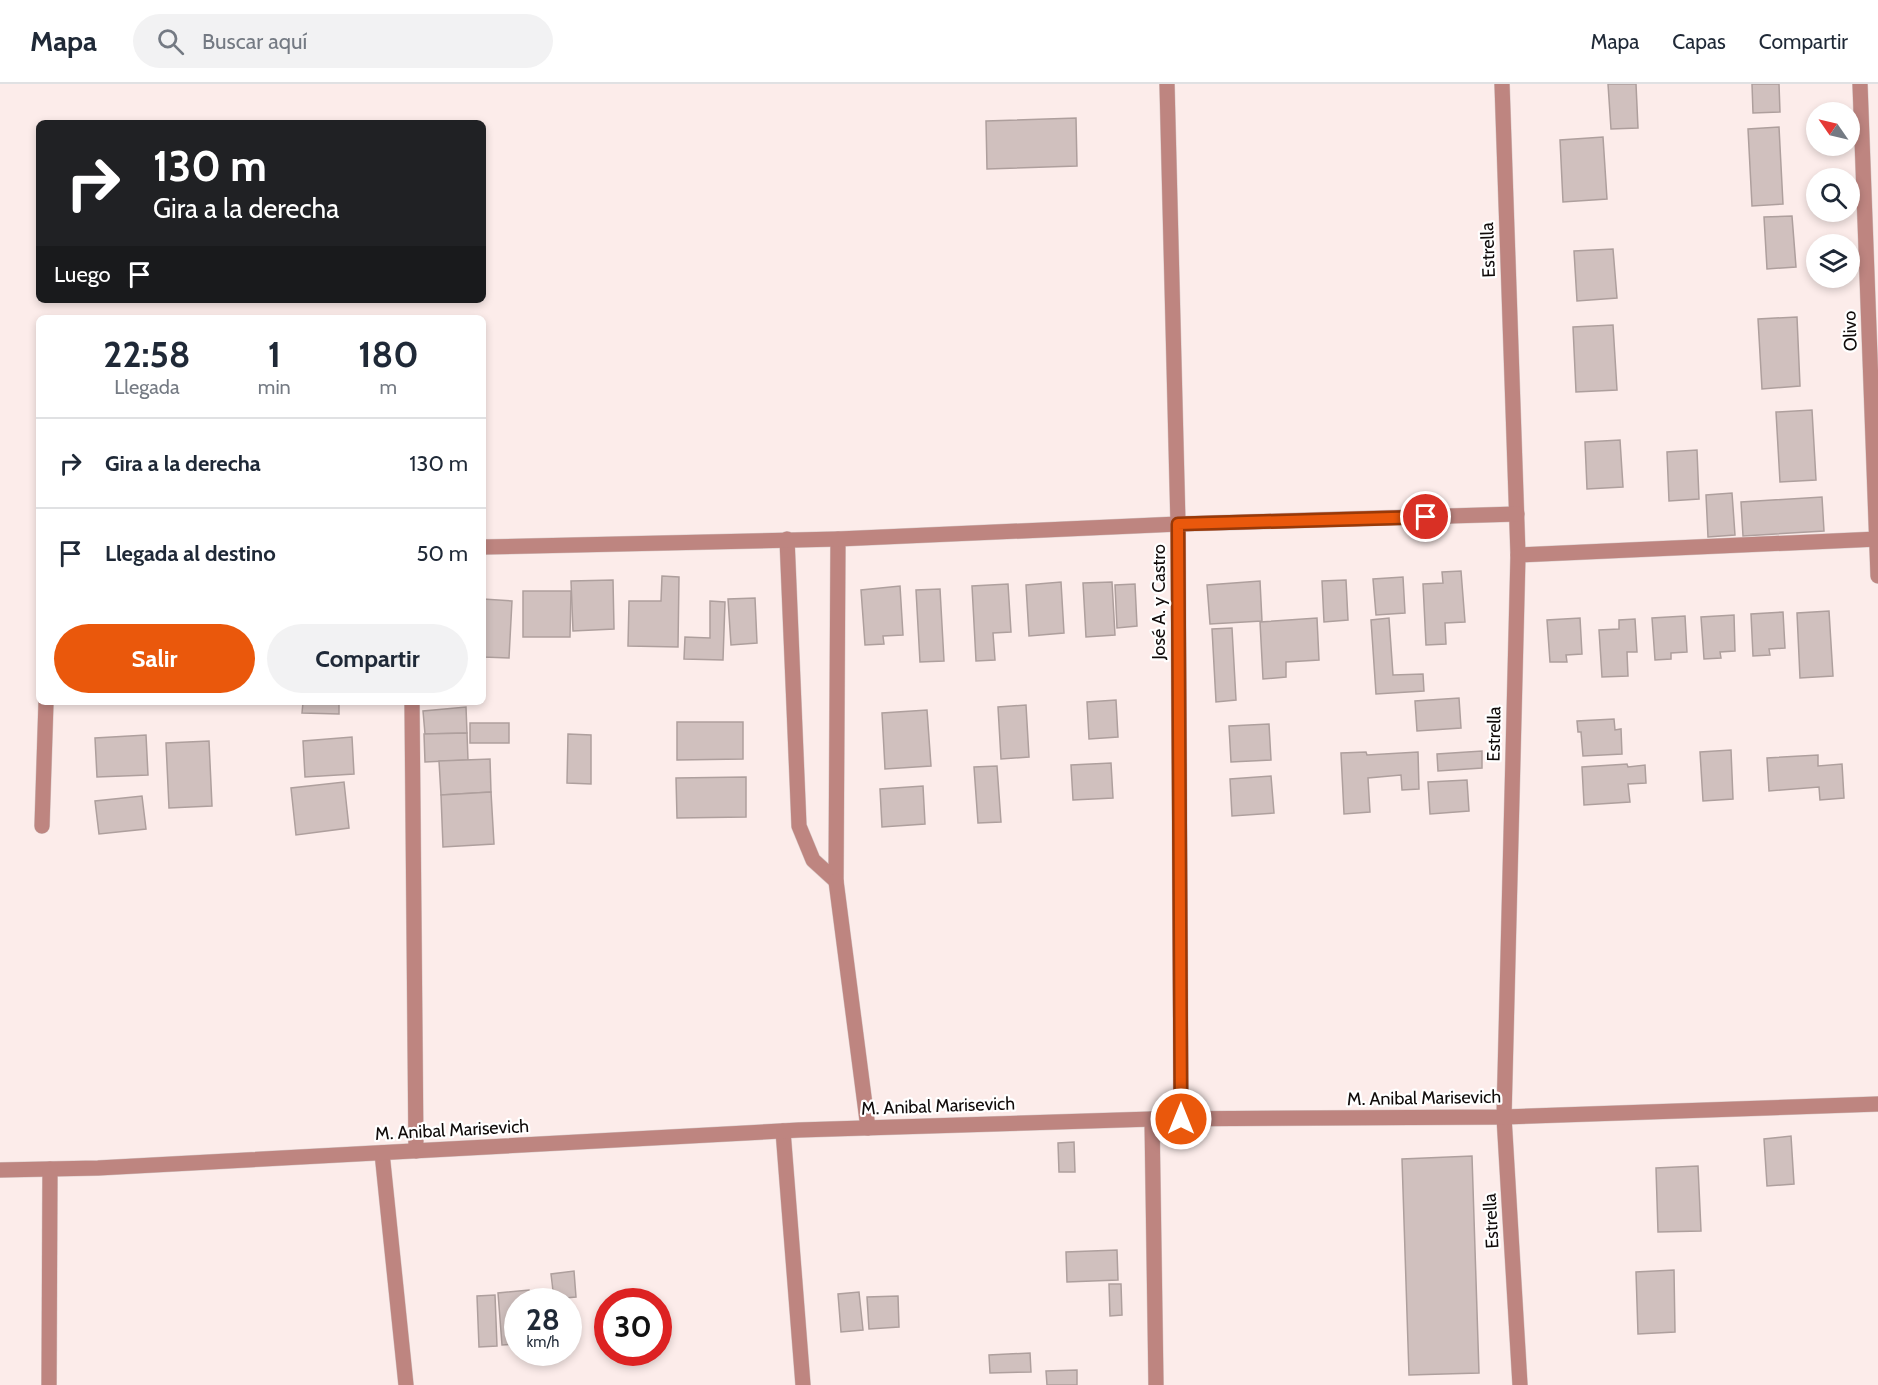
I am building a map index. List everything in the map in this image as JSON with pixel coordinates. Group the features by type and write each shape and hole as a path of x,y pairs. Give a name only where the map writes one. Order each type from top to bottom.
{"street":[{"name":"José A. y Castro","path":"1167,84 1178,524 1181,1119"},
{"name":"Estrella","path":"1502,84 1518,555 1504,1117 1520,1385"},
{"name":"Olivo","path":"1860,84 1878,576"},
{"path":"486,548 838,539 1178,524 1517,514"},
{"path":"788,539 799,826 813,860 836,881"},
{"path":"838,539 836,881 868,1128"},
{"path":"1518,555 1878,539"},
{"path":"42,826 46,705"},
{"path":"412,705 416,1151"},
{"name":"M. Anibal Marisevich","path":"0,1170 868,1128 1152,1119 1504,1117 1878,1104"},
{"path":"1152,1119 1156,1385"},
{"path":"783,1131 803,1385"},
{"path":"382,1153 406,1385"},
{"path":"49,1385 50,1169"}],"building":[{"path":"1608,84 1636,84 1638,128 1611,129"},
{"path":"1752,84 1779,84 1780,112 1753,113"},
{"path":"1076,118 1077,166 987,169 986,121"},
{"path":"1779,127 1783,204 1752,206 1748,129"},
{"path":"1603,137 1607,199 1563,202 1560,140"},
{"path":"1792,216 1796,267 1767,269 1764,217"},
{"path":"1613,249 1617,298 1577,301 1574,251"},
{"path":"1797,317 1800,386 1762,389 1758,319"},
{"path":"1613,325 1617,390 1576,392 1573,327"},
{"path":"1812,410 1816,480 1780,482 1776,412"},
{"path":"1620,440 1623,487 1587,489 1585,442"},
{"path":"1697,450 1699,499 1669,501 1667,452"},
{"path":"1732,493 1735,535 1708,537 1706,495"},
{"path":"1822,497 1824,531 1743,536 1741,502"},
{"path":"1461,571 1465,622 1445,623 1446,644 1426,645 1423,584 1443,583 1442,572"},
{"path":"662,576 679,577 678,647 628,646 629,601 661,601"},
{"path":"1403,577 1405,613 1376,615 1373,579"},
{"path":"613,580 614,629 573,631 571,581"},
{"path":"1346,580 1348,620 1324,622 1322,581"},
{"path":"1260,581 1262,621 1210,624 1207,585"},
{"path":"1061,582 1064,633 1029,636 1026,585"},
{"path":"1112,582 1115,635 1086,637 1083,583"},
{"path":"1008,584 1011,632 993,633 995,660 976,661 972,586"},
{"path":"1135,584 1137,626 1117,628 1115,585"},
{"path":"900,586 903,635 883,636 884,644 865,645 861,590"},
{"path":"940,589 944,661 920,662 916,590"},
{"path":"523,591 571,591 570,637 523,637"},
{"path":"755,598 757,643 731,645 728,599"},
{"path":"486,599 512,601 509,658 486,657"},
{"path":"710,601 725,602 723,660 684,659 685,637 710,638"},
{"path":"1829,611 1833,676 1800,678 1797,613"},
{"path":"1783,612 1785,648 1769,649 1770,655 1753,656 1751,614"},
{"path":"1734,615 1735,651 1720,652 1721,658 1704,659 1701,617"},
{"path":"1685,616 1687,652 1671,653 1671,659 1655,660 1652,618"},
{"path":"1317,618 1319,660 1286,662 1286,677 1263,679 1260,622"},
{"path":"1389,618 1393,675 1423,674 1424,691 1376,694 1371,620"},
{"path":"1580,618 1582,654 1566,655 1567,662 1550,662 1547,620"},
{"path":"1635,619 1637,652 1627,652 1628,676 1602,677 1599,630 1619,629 1619,620"},
{"path":"1232,628 1236,700 1216,702 1212,629"},
{"path":"1459,698 1461,728 1417,731 1415,701"},
{"path":"1116,700 1118,737 1089,739 1087,702"},
{"path":"303,705 339,705 339,714 302,713"},
{"path":"1026,705 1029,757 1001,759 998,707"},
{"path":"466,707 467,733 425,734 423,711"},
{"path":"927,710 931,766 885,769 882,713"},
{"path":"1614,719 1615,730 1621,729 1622,754 1583,756 1581,732 1578,732 1577,721"},
{"path":"677,722 743,722 743,759 677,760"},
{"path":"470,723 509,723 509,743 470,743"},
{"path":"1269,724 1271,760 1231,762 1229,726"},
{"path":"467,733 468,760 425,762 424,734"},
{"path":"568,734 591,735 591,784 567,783"},
{"path":"146,735 148,775 97,777 95,738"},
{"path":"352,737 354,774 305,777 303,741"},
{"path":"209,741 212,806 169,808 166,743"},
{"path":"1731,750 1733,799 1703,801 1700,752"},
{"path":"1482,751 1482,768 1438,771 1437,754"},
{"path":"1366,752 1367,755 1418,752 1419,789 1402,790 1401,775 1368,778 1370,812 1344,814 1341,753"},
{"path":"1818,755 1818,766 1842,764 1844,798 1820,800 1819,787 1769,791 1767,758"},
{"path":"490,759 491,792 441,795 439,761"},
{"path":"1111,763 1113,798 1073,800 1071,765"},
{"path":"1627,764 1628,767 1645,765 1646,783 1628,784 1630,802 1584,805 1582,767"},
{"path":"997,766 1001,822 978,823 974,767"},
{"path":"1271,776 1274,813 1232,816 1230,779"},
{"path":"746,777 746,817 677,818 676,778"},
{"path":"1467,780 1469,811 1430,814 1428,782"},
{"path":"344,782 349,828 296,835 291,788"},
{"path":"923,786 925,824 882,827 880,789"},
{"path":"491,792 494,844 443,847 441,795"},
{"path":"142,796 146,829 99,834 95,801"},
{"path":"1791,1136 1794,1184 1767,1186 1764,1139"},
{"path":"1074,1142 1075,1172 1059,1172 1058,1143"},
{"path":"1472,1156 1479,1373 1409,1375 1402,1159"},
{"path":"1698,1166 1701,1231 1658,1232 1656,1168"},
{"path":"1117,1250 1118,1280 1067,1282 1066,1252"},
{"path":"1674,1270 1675,1332 1638,1334 1636,1272"},
{"path":"574,1271 575,1288 553,1288 551,1274"},
{"path":"1109,1284 1121,1284 1122,1315 1110,1316"},
{"path":"504,1292 504,1345 502,1345 498,1293"},
{"path":"859,1292 863,1330 841,1332 838,1294"},
{"path":"495,1295 497,1346 479,1347 477,1296"},
{"path":"898,1296 899,1327 869,1329 867,1297"},
{"path":"1030,1353 1031,1372 990,1373 989,1355"},
{"path":"1077,1370 1077,1385 1047,1385 1046,1371"}],"route":[{"path":"1181,1119 1178,524 1426,517"}]}
